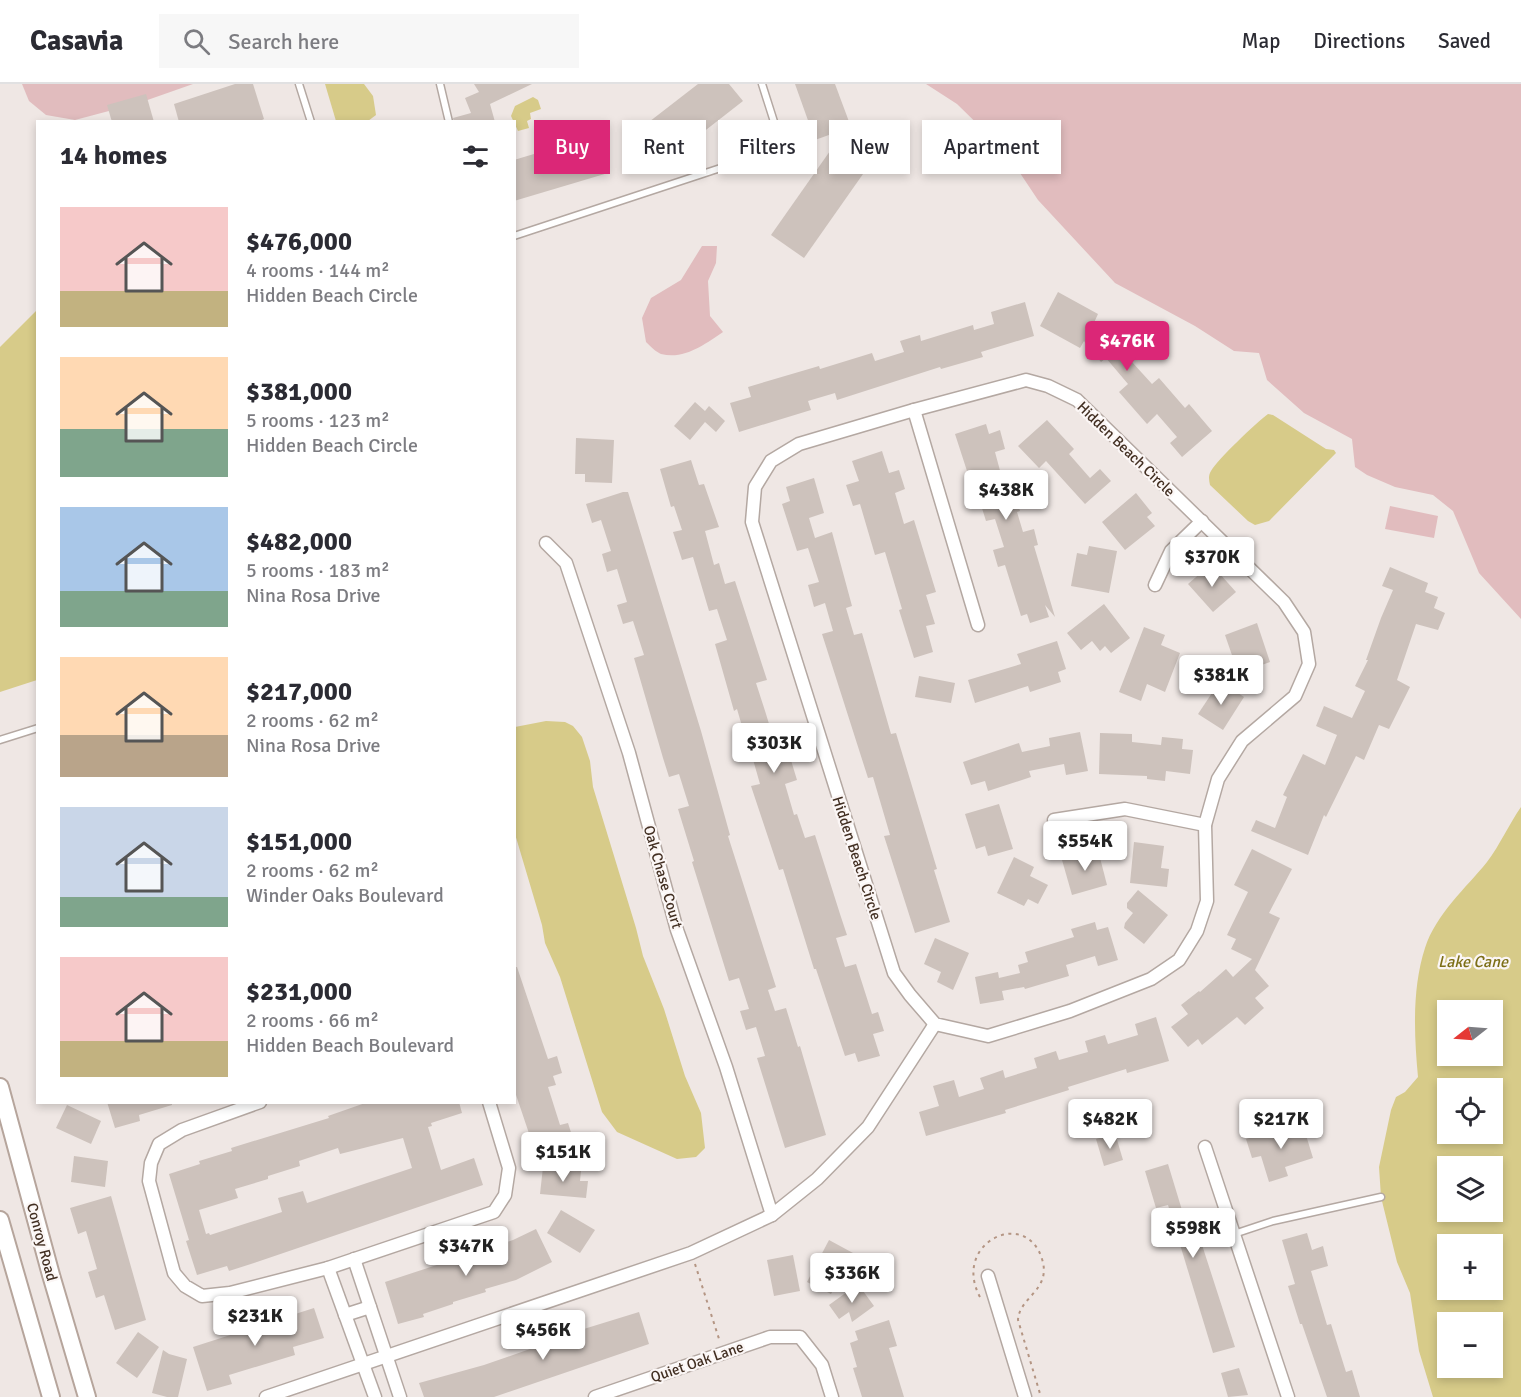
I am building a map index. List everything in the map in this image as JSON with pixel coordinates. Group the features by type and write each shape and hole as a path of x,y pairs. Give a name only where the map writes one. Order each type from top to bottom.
{"main road":[{"name":"Conroy Road","path":"0,1087 87,1397"},
{"path":"0,1220 51,1397"}],"street":[{"name":"Hidden Beach Circle","path":"1026,380 1048,386 1077,400 1202,521 1284,602 1304,632 1309,664 1295,696 1242,741 1218,779 1205,825 1207,901 1197,931 1179,960 1150,980 1070,1011 988,1036 935,1024 910,996 894,973 752,522 755,487 771,461 799,444 1026,380"},
{"path":"914,410 978,625"},
{"path":"1155,585 1171,551 1202,521"},
{"name":"Oak Chase Court","path":"546,543 566,562 629,753 677,930 726,1067 772,1215"},
{"path":"1054,820 1125,809 1205,825"},
{"path":"266,1397 691,1253 772,1215 817,1179 868,1127 935,1024"},
{"path":"254,1104 182,1130 159,1144 151,1163 149,1181 174,1273 185,1286 202,1296 230,1293 328,1268 494,1212 505,1195 509,1168 490,1104"},
{"path":"1205,1147 1288,1397"},
{"path":"354,1259 400,1397"},
{"path":"328,1268 375,1397"},
{"path":"988,1276 1025,1397"},
{"path":"345,1315 370,1307"},
{"name":"Quiet Oak Lane","path":"595,1397 770,1337 800,1337 822,1365 832,1397"}],"lane":[{"path":"299,84 310,120"},
{"path":"440,84 449,120"},
{"path":"516,235 760,155 776,140 776,128 762,84"},
{"path":"0,740 36,729"},
{"path":"1234,1234 1273,1221 1381,1197"}],"path":[{"path":"974,1287 975,1260 981,1247 989,1240 1005,1234 1023,1235 1035,1243 1043,1260 1043,1275 1039,1289 1018,1313 1018,1320 1041,1397"},
{"path":"691,1253 724,1353"}],"shaded area":[{"path":"22,84 193,84 139,103 75,120 46,115 29,101"},
{"path":"926,84 1521,84 1521,619 1479,573 1453,511 1433,495 1395,487 1355,467 1352,439 1304,413 1267,380 1259,353 1234,351 1195,326 1115,283 1038,200 1021,174 1061,174 1061,120 973,120 957,104"},
{"path":"702,246 717,246 716,263 708,281 710,316 723,332 702,346 686,353 661,354 646,342 642,318 651,298 681,280"},
{"path":"1390,506 1438,516 1434,538 1385,529"}],"water":[{"path":"325,84 364,84 373,96 376,115 369,120 336,120"},
{"path":"533,97 538,100 541,109 530,113 531,119 527,121 529,128 518,131 516,120 513,120 511,116 515,106"},
{"path":"36,311 36,680 0,692 0,347"},
{"path":"1268,414 1336,453 1269,521 1255,525 1210,485 1209,476 1215,465 1229,450"},
{"path":"546,721 565,722 573,726 582,737 590,761 593,787 643,956 664,1009 685,1076 701,1113 705,1148 696,1157 677,1159 617,1132 602,1112 560,977 545,943 542,925 516,837 516,727"},
{"name":"Lake Cane","path":"1521,807 1521,1397 1433,1397 1419,1351 1410,1293 1397,1262 1381,1197 1379,1167 1396,1097 1405,1092 1418,1077 1415,1012 1418,979 1425,948 1436,924 1496,849"}],"building":[{"path":"235,84 253,84 264,119 178,120 174,104"},
{"path":"474,84 532,84 490,104 494,120 454,120 453,118 471,113 465,98 479,92"},
{"path":"698,84 729,84 743,101 706,130 706,120 652,120"},
{"path":"795,84 835,84 848,120 829,120 829,135 817,139 817,120 808,120"},
{"path":"146,94 153,120 111,120 107,105"},
{"path":"829,152 829,174 863,174 804,258 771,235 814,174 817,174 817,170"},
{"path":"534,154 534,174 605,174 516,200 516,159"},
{"path":"1058,292 1098,314 1093,325 1110,345 1128,330 1145,351 1132,362 1152,384 1159,378 1185,408 1189,404 1212,431 1182,457 1170,443 1177,437 1157,414 1147,424 1119,392 1128,384 1106,358 1101,362 1084,341 1080,348 1040,326"},
{"path":"1025,302 1034,336 981,352 983,357 941,369 940,367 837,400 835,393 808,401 811,410 739,432 730,403 751,397 748,387 872,353 875,361 904,352 900,341 920,335 921,341 973,325 974,330 994,324 991,312"},
{"path":"695,402 705,411 709,406 725,421 716,432 705,422 690,440 674,426"},
{"path":"1047,420 1074,449 1069,454 1090,478 1100,469 1111,481 1085,504 1046,461 1039,468 1018,446"},
{"path":"986,424 989,434 1000,430 1005,449 995,452 1002,478 1010,476 1020,511 1017,512 1023,532 1034,529 1038,545 1034,546 1055,617 1045,605 1049,617 1030,623 1027,614 1021,616 1005,565 998,567 993,550 1004,547 995,519 986,521 970,470 967,471 955,434"},
{"path":"576,438 614,440 612,483 585,482 585,474 575,474"},
{"path":"882,451 889,473 899,470 905,489 895,493 904,524 914,520 936,592 926,595 935,624 926,626 933,652 914,658 899,610 902,609 885,552 875,555 860,504 853,506 846,485 859,481 852,461"},
{"path":"691,460 699,485 704,484 719,527 705,531 714,565 719,563 725,584 735,581 767,680 756,683 773,737 783,734 797,780 785,784 794,815 797,814 805,838 815,835 847,935 836,938 845,967 856,964 872,1014 878,1012 884,1031 873,1034 880,1056 858,1062 855,1053 845,1056 816,969 814,969 783,869 779,870 751,786 760,784 752,756 742,759 735,736 744,733 737,709 734,711 715,644 727,640 717,609 709,611 693,557 682,560 673,532 682,530 674,506 671,507 660,469"},
{"path":"814,478 824,513 809,518 815,538 832,532 852,606 846,608 854,635 862,633 891,734 896,733 937,869 934,870 950,922 915,933 884,836 890,835 873,777 868,778 822,634 833,631 825,603 814,607 808,585 819,582 808,548 797,551 782,504 790,501 786,487"},
{"path":"628,492 701,731 730,835 728,836 776,987 768,990 775,1011 786,1008 798,1047 800,1046 826,1135 785,1148 757,1058 765,1056 756,1027 746,1030 740,1011 749,1009 739,978 729,981 692,862 694,861 678,809 689,806 679,774 669,777 634,658 644,655 633,621 623,624 617,605 627,602 617,569 607,572 602,554 611,551 601,520 592,523 586,504"},
{"path":"1136,493 1152,513 1147,517 1155,526 1125,550 1102,522"},
{"path":"1089,546 1117,551 1109,593 1071,586 1077,553 1087,555"},
{"path":"1211,564 1236,592 1213,612 1188,584"},
{"path":"1390,567 1428,583 1425,592 1438,597 1434,608 1445,613 1438,630 1416,624 1397,680 1410,687 1389,729 1379,725 1364,760 1356,756 1326,817 1324,815 1308,855 1251,831 1256,820 1275,828 1287,797 1283,795 1303,754 1325,765 1337,735 1316,726 1324,706 1352,718 1365,691 1355,686 1368,660 1366,660 1393,590 1382,586"},
{"path":"1104,604 1130,638 1111,653 1105,646 1100,651 1092,641 1081,650 1067,633"},
{"path":"1257,623 1270,662 1259,666 1262,676 1242,684 1225,635"},
{"path":"1144,627 1165,635 1161,645 1180,653 1165,692 1147,684 1141,701 1119,692"},
{"path":"1057,641 1066,669 1058,672 1061,682 1030,692 1028,686 975,703 968,680 1021,664 1017,654"},
{"path":"919,676 955,683 951,703 915,697"},
{"path":"1220,681 1244,697 1223,730 1198,714"},
{"path":"1080,732 1088,771 1066,775 1064,764 1029,771 1031,777 988,791 985,781 971,785 963,762 1019,743 1022,752 1050,746 1049,738"},
{"path":"1100,733 1132,734 1132,742 1161,745 1162,737 1183,739 1182,749 1193,750 1190,774 1166,771 1165,781 1147,779 1147,776 1099,774"},
{"path":"999,804 1013,849 988,856 985,846 976,849 965,814"},
{"path":"1134,842 1164,846 1161,868 1169,869 1167,887 1130,883"},
{"path":"1252,849 1292,869 1269,913 1280,918 1255,970 1269,986 1255,998 1264,1008 1245,1025 1237,1017 1202,1045 1198,1039 1188,1047 1171,1027 1188,1014 1181,1005 1226,969 1233,977 1252,959 1231,949 1236,939 1227,935 1248,892 1234,885"},
{"path":"1098,850 1107,885 1072,895 1062,860"},
{"path":"1014,857 1034,867 1030,876 1048,885 1038,904 1028,899 1024,906 997,893"},
{"path":"1138,890 1168,915 1144,944 1124,928 1133,913 1127,908 1127,903"},
{"path":"1095,922 1097,930 1108,927 1118,960 1098,966 1095,956 1066,965 1069,976 1025,989 1024,987 1002,991 1004,1000 980,1004 975,977 998,972 999,978 1020,973 1018,965 1028,962 1025,952 1074,937 1071,929"},
{"path":"935,938 969,953 953,990 937,982 941,972 924,964"},
{"path":"516,967 548,1059 557,1056 562,1073 553,1076 556,1085 548,1087 560,1125 568,1123 576,1148 538,1160 516,1095"},
{"path":"1156,1017 1169,1061 1127,1073 1126,1069 1005,1110 1006,1113 926,1136 919,1112 939,1106 933,1086 954,1080 959,1097 984,1089 980,1078 1003,1070 1005,1078 1037,1068 1034,1058 1056,1051 1059,1060 1088,1052 1085,1041 1105,1035 1108,1044 1138,1035 1135,1024"},
{"path":"108,1104 172,1104 139,1115 140,1121 115,1128"},
{"path":"362,1104 460,1104 462,1113 431,1123 432,1126 428,1127 441,1170 474,1158 483,1185 229,1271 227,1266 197,1275 169,1174 200,1164 199,1161 232,1151 231,1148 329,1118 328,1116","holes":["403,1138 412,1168 307,1203 303,1191 278,1198 282,1212 210,1235 206,1234 199,1210 238,1198 235,1189 300,1166 299,1161 338,1148 340,1154"]},
{"path":"67,1105 101,1121 91,1144 56,1128"},
{"path":"1302,1122 1313,1158 1285,1167 1288,1176 1269,1182 1261,1156 1252,1158 1246,1139"},
{"path":"1115,1133 1123,1160 1104,1166 1096,1139"},
{"path":"74,1156 108,1161 105,1187 71,1182"},
{"path":"1168,1164 1185,1220 1193,1217 1235,1347 1213,1353 1168,1205 1156,1208 1145,1171"},
{"path":"543,1167 581,1171 580,1181 588,1181 586,1198 540,1194"},
{"path":"111,1196 146,1320 115,1330 104,1295 96,1298 88,1272 97,1269 86,1231 78,1234 70,1208"},
{"path":"561,1210 595,1230 580,1253 547,1233"},
{"path":"536,1229 552,1262 516,1280 485,1289 486,1292 423,1314 424,1317 398,1324 385,1282 513,1240"},
{"path":"1307,1233 1312,1250 1323,1246 1328,1266 1311,1271 1327,1325 1331,1324 1346,1372 1352,1370 1360,1397 1327,1397 1302,1324 1300,1324 1288,1286 1295,1284 1282,1240"},
{"path":"829,1240 853,1253 831,1294 807,1282"},
{"path":"793,1255 800,1291 774,1296 767,1260"},
{"path":"858,1284 874,1306 852,1322 849,1312 839,1319 829,1305"},
{"path":"314,1308 324,1338 293,1347 295,1355 229,1375 232,1384 207,1391 193,1347"},
{"path":"639,1312 649,1344 494,1397 424,1397 419,1383 484,1365 550,1342 548,1338"},
{"path":"889,1320 897,1346 889,1348 904,1397 862,1397 853,1368 857,1367 850,1343 858,1340 855,1331"},
{"path":"138,1332 159,1347 137,1378 116,1363"},
{"path":"163,1350 187,1359 178,1397 152,1393"},
{"path":"1239,1368 1248,1395 1228,1397 1221,1373"}]}
